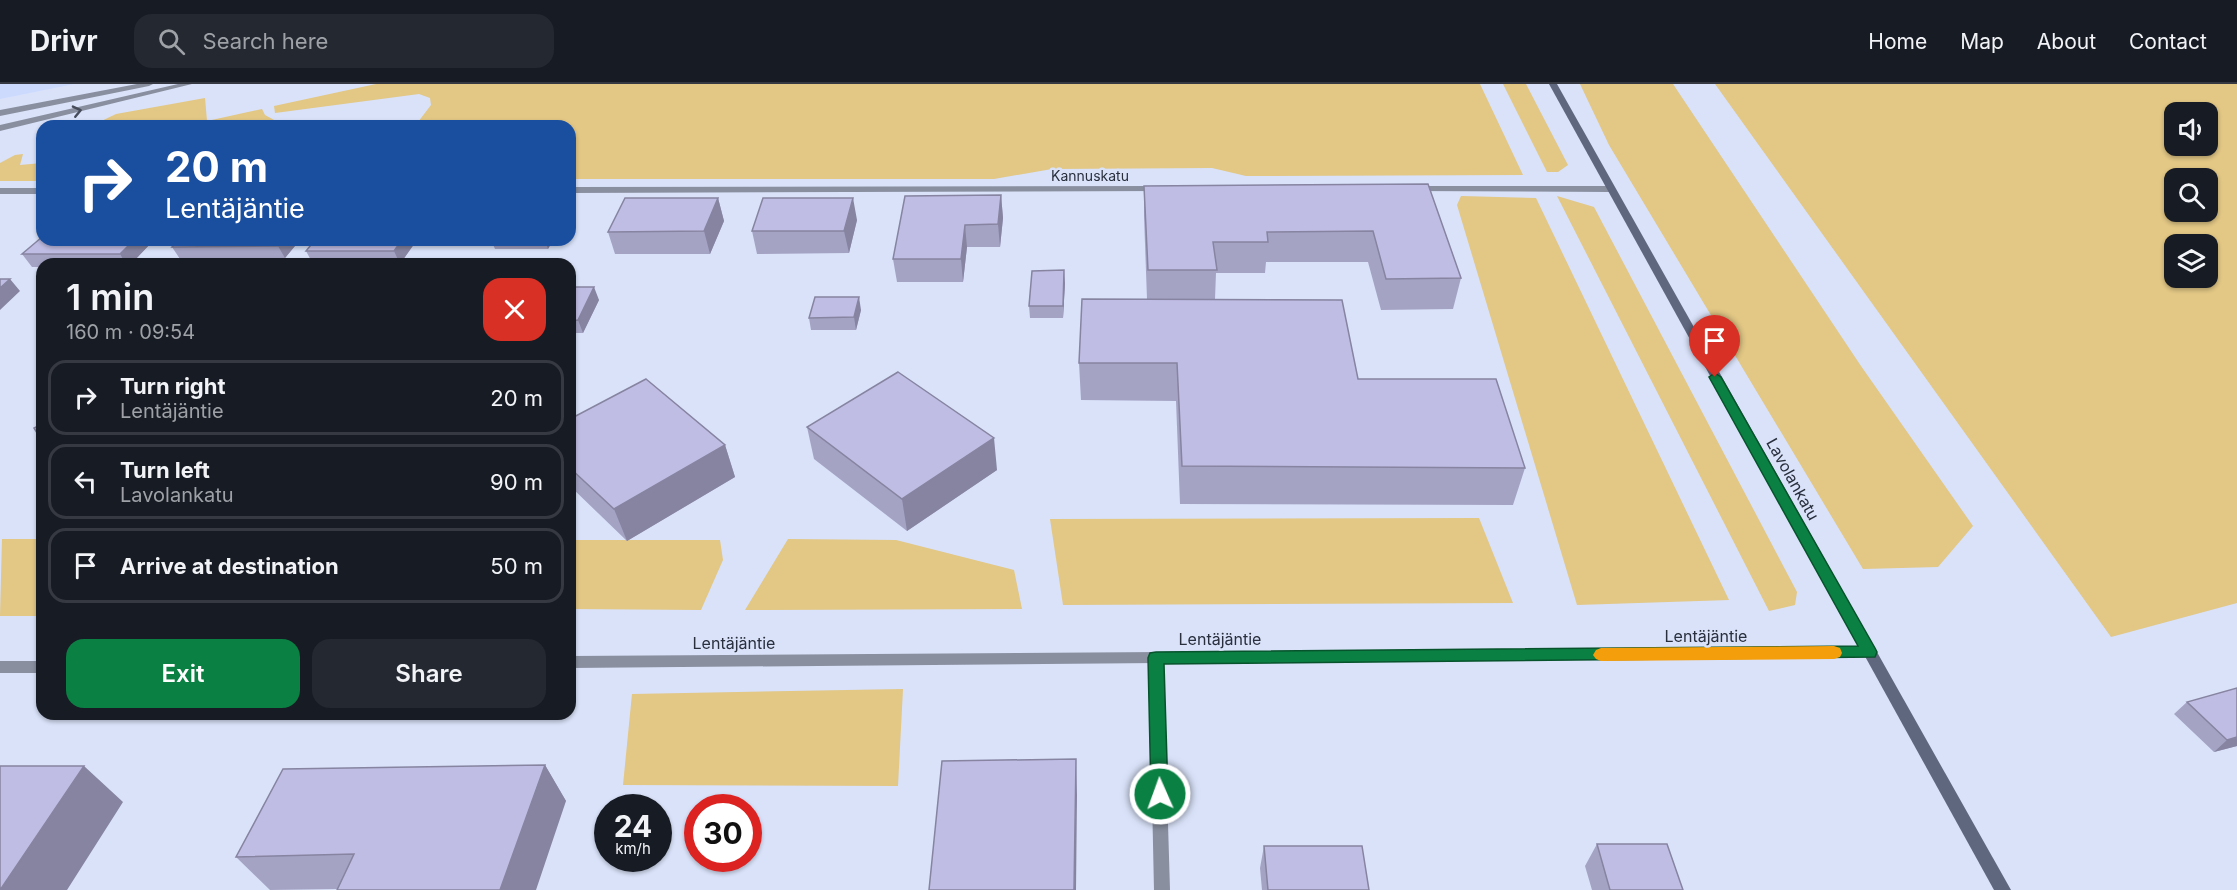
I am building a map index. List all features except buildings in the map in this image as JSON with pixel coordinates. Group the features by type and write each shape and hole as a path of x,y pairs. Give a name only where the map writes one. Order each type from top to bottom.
{"main road":[{"name":"Lavolankatu","path":"1553,84 2003,890"}],"street":[{"path":"0,113 149,84"},
{"path":"0,128 188,84"},
{"name":"Kannuskatu","path":"576,190 1165,189"},
{"path":"1406,189 1610,189"},
{"path":"0,191 36,191"},
{"name":"Lentäjäntie","path":"576,662 1870,652"},
{"path":"1156,658 1162,890"},
{"path":"0,667 36,667"}],"shaded area":[{"path":"0,84 74,84 0,99"},
{"path":"376,84 1480,84 1523,175 1246,176 1212,168 1052,169 994,179 576,179 576,120 420,120 431,105 430,98 419,94 275,113 274,106"},
{"path":"1503,84 1526,84 1568,165 1558,172 1547,172"},
{"path":"1580,84 1673,84 1861,366 1973,526 1938,567 1863,569 1609,145"},
{"path":"1715,84 2237,84 2237,603 2111,637"},
{"path":"205,98 207,120 104,120 116,114"},
{"path":"262,109 265,115 274,120 212,120"},
{"path":"23,154 20,165 36,164 36,181 0,181 0,163 15,155"},
{"path":"1461,196 1536,198 1729,600 1577,605 1457,205"},
{"path":"1557,196 1594,207 1797,592 1795,605 1769,611"},
{"path":"1479,518 1513,603 1063,605 1050,519"},
{"path":"2,539 36,539 36,616 0,616"},
{"path":"788,539 896,540 1014,570 1022,609 745,610"},
{"path":"576,540 720,540 723,560 701,610 576,609"},
{"path":"903,689 898,786 623,785 632,694"}],"slow traffic":[{"path":"1601,655 1834,653"}],"route":[{"path":"1160,794 1156,658 1870,652 1715,377"}]}
